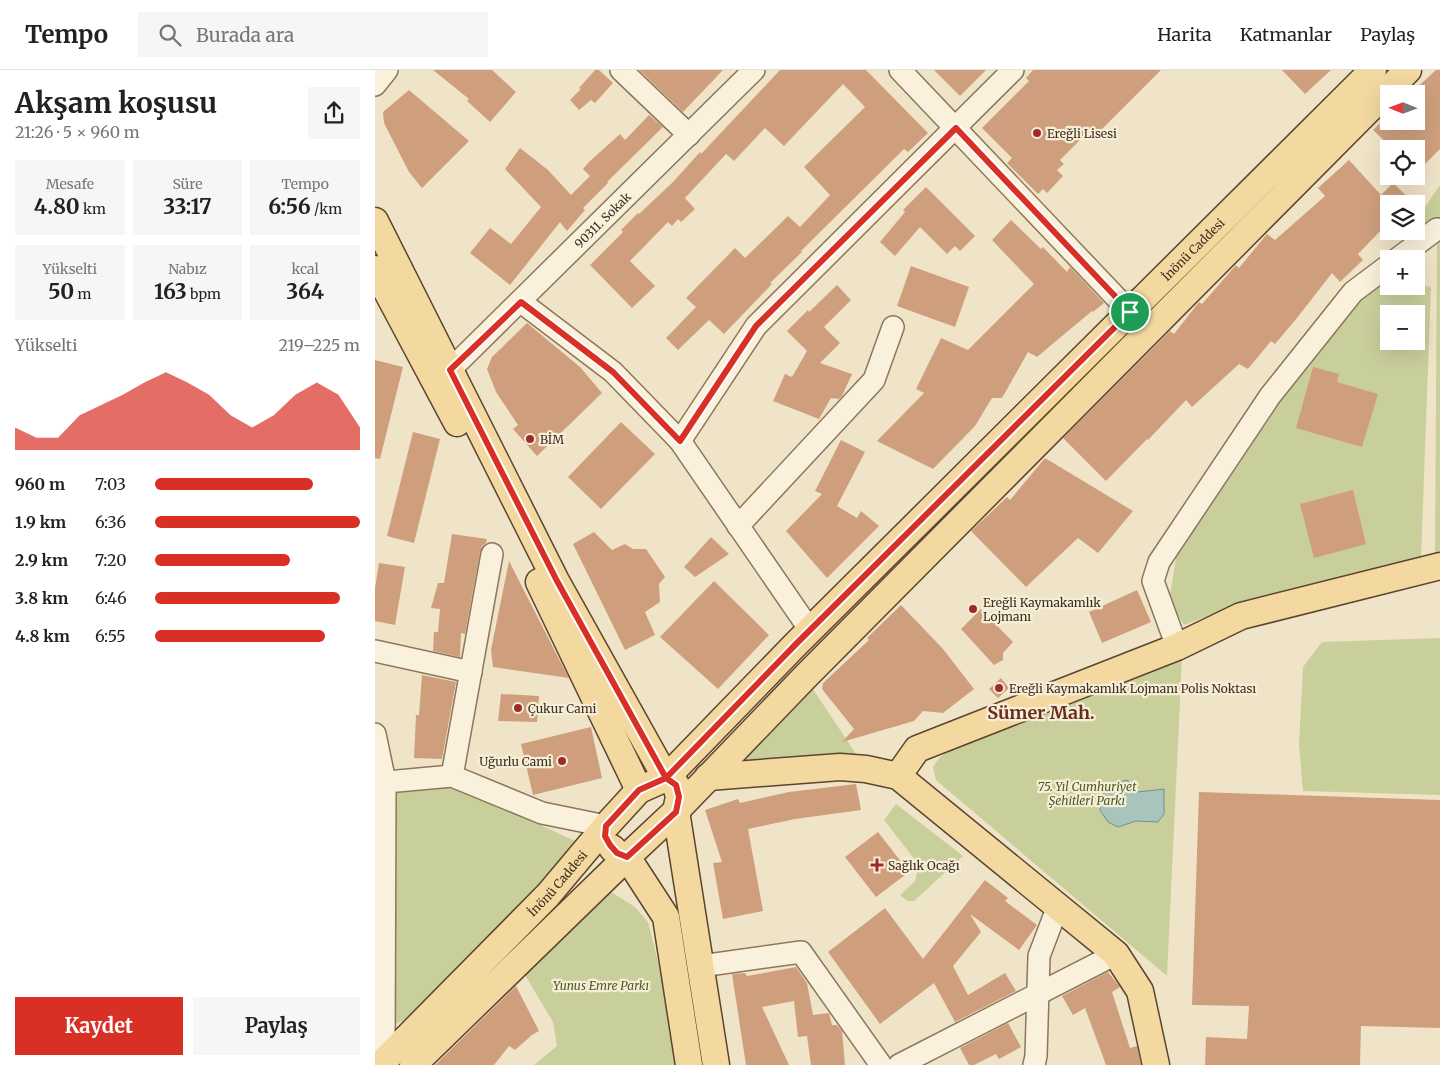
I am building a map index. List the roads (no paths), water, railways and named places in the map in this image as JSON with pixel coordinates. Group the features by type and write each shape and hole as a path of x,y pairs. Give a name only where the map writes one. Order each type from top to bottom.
{"main road":[{"name":"İnönü Caddesi","path":"382,1063 548,894 639,790 666,778 810,630 1373,70"},
{"path":"413,1065 627,857 676,812 812,670 1408,70"},
{"path":"375,221 557,581 666,778 676,785 679,797 676,812 716,1065"},
{"path":"375,269 512,527 639,790"},
{"path":"898,776 917,749 1177,647 1241,616 1440,566"},
{"path":"708,777 839,767 866,769 898,776 1116,954 1140,991 1156,1065"},
{"path":"606,826 605,836 610,845 617,853 627,857 666,917 689,1065"}],"street":[{"path":"375,85 387,70"},
{"path":"621,70 689,135"},
{"name":"90311. Sokak","path":"450,370 754,70"},
{"path":"900,70 1130,312"},
{"path":"680,441 756,326 1013,70"},
{"path":"1409,250 1437,229"},
{"path":"1177,647 1153,581 1159,562 1270,396 1353,292 1380,272"},
{"path":"521,302 613,372 680,441 810,630"},
{"path":"738,526 874,380 893,327"},
{"path":"452,776 492,554"},
{"path":"375,651 471,672"},
{"path":"375,734 380,783 382,1063"},
{"path":"380,783 452,776 542,813 606,826"},
{"path":"1034,1065 1036,1056 1039,956 1058,906"},
{"path":"701,966 801,952 881,1065"},
{"path":"899,1065 1116,954"}],"water":[{"path":"1127,780 1138,792 1164,789 1164,814 1158,822 1136,821 1118,827 1108,822 1100,810 1104,792 1109,786"}],"place":[{"name":"Ereğli Lisesi","path":"1037,133"},
{"name":"BİM","path":"530,439"},
{"name":"Ereğli Kaymakamlık Lojmanı","path":"973,609"},
{"name":"Ereğli Kaymakamlık Lojmanı Polis Noktası","path":"999,688"},
{"name":"Çukur Cami","path":"518,708"},
{"name":"Uğurlu Cami","path":"562,761"},
{"name":"Sağlık Ocağı","path":"877,865"}],"district":[{"name":"Sümer Mah.","path":"1041,712"}],"park label":[{"name":"75. Yıl Cumhuriyet Şehitleri Parkı","path":"1087,793"},
{"name":"Yunus Emre Parkı","path":"601,985"}]}
